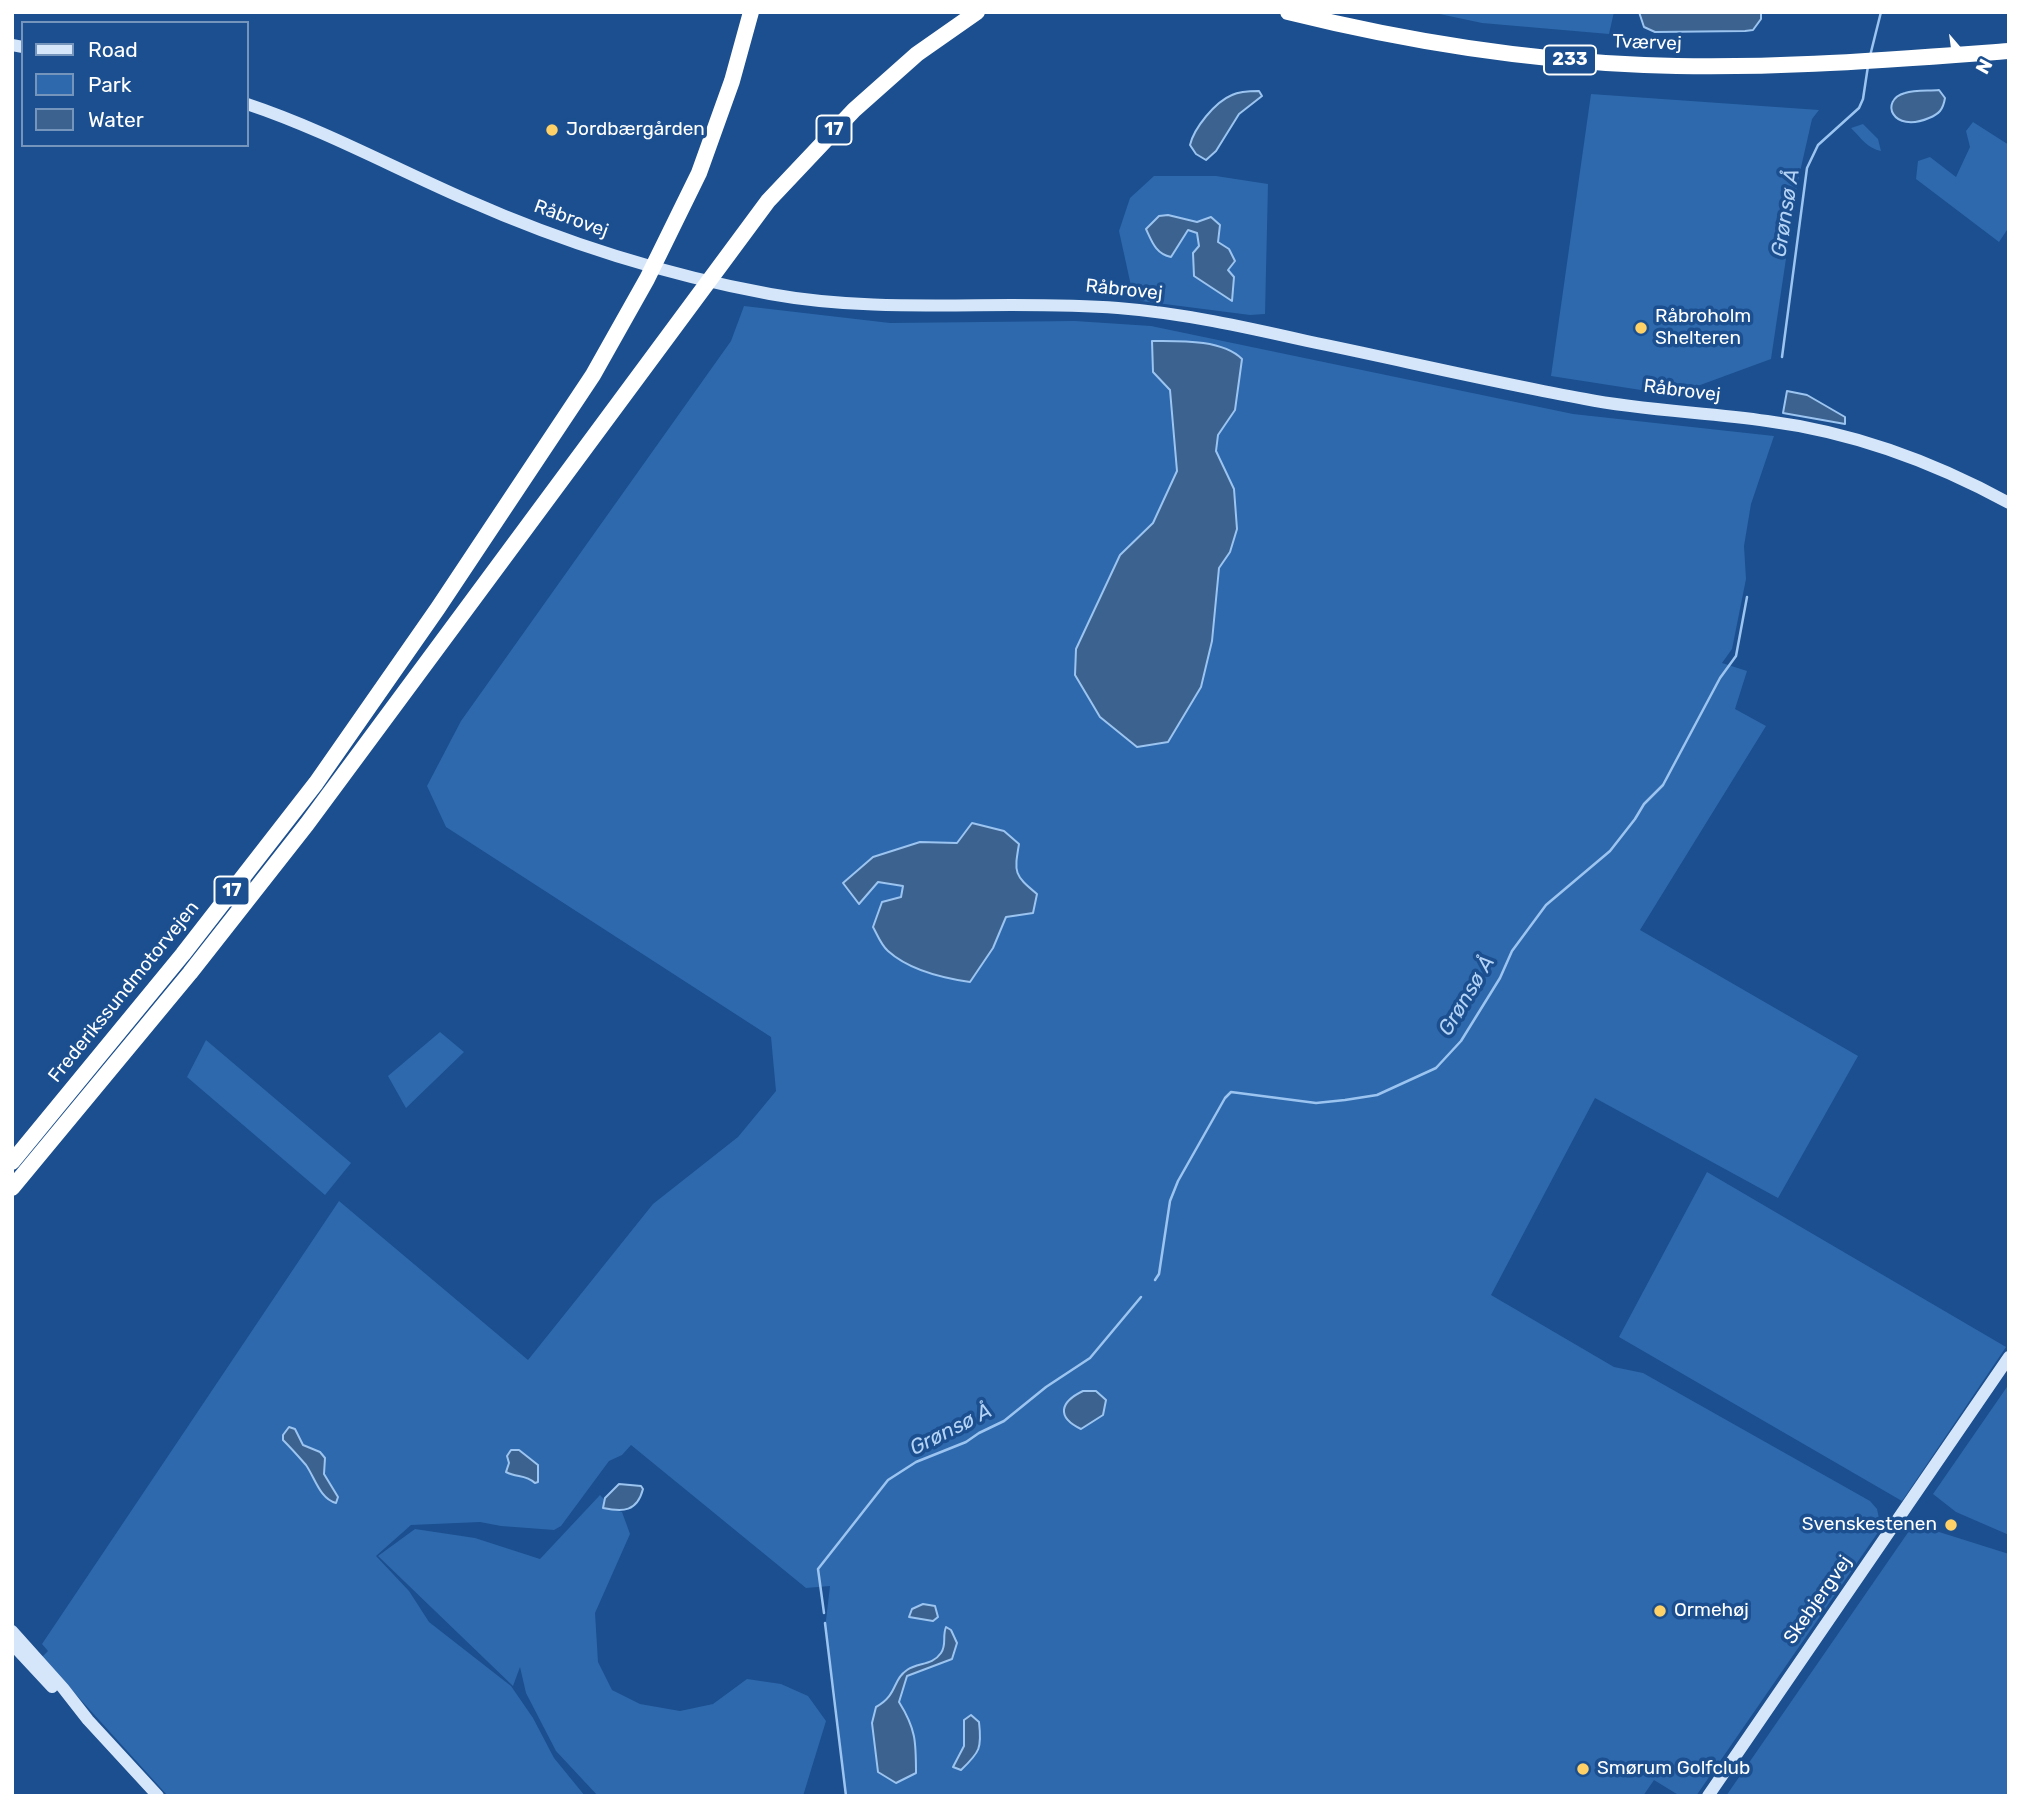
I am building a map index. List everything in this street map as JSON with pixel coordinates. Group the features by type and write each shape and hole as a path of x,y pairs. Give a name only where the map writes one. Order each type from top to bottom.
{"highway":[{"name":"Frederikssundmotorvejen","path":"12,1162 183,954 316,783 438,608 593,375 647,279 699,173 732,81 751,12"},
{"name":"17","path":"12,1188 190,973 307,824 768,201 854,110 917,54 977,12"},
{"name":"Tværvej","path":"1288,12 1437,44 1572,60 1696,66 1856,62 2009,51"}],"street":[{"name":"Råbrovej","path":"248,104 306,126 466,200 531,226 639,264 723,284 774,295 848,304 1071,304 1149,310 1213,321 1591,401 1772,421 1829,432 1922,461 2009,503"},
{"name":"Skebjergvej","path":"1708,1796 2009,1357"},
{"path":"12,1631 17,1649 158,1796"}],"green space":[{"path":"1430,12 1614,12 1609,34 1482,23"},
{"path":"1591,94 1819,110 1812,119 1797,185 1771,359 1673,395 1551,376"},
{"path":"1973,122 2009,145 2009,227 1999,242 1916,179 1918,161 1930,157 1956,177 1970,147 1966,131"},
{"path":"1863,124 1878,139 1881,151 1868,145 1851,128"},
{"path":"1154,176 1216,176 1268,184 1265,314 1250,315 1141,301 1133,295 1119,231 1130,198","holes":["1168,215 1197,222 1211,217 1220,225 1218,242 1229,249 1228,270 1193,253 1199,246 1197,233 1189,229 1163,255 1154,246 1146,229"]},
{"path":"744,306 890,323 1075,321 1151,326 1573,414 1774,436 1751,504 1744,546 1746,579 1732,649 1722,663 1747,671 1735,709 1766,726 1640,930 1858,1056 1778,1198 1595,1098 1491,1295 1614,1367 1643,1373 1870,1501 1877,1509 1881,1528 1696,1796 1680,1796 1654,1780 1643,1796 846,1796 825,1629 830,1586 806,1588 631,1445 622,1455 609,1461 561,1526 554,1530 480,1522 411,1525 376,1556 409,1591 429,1622 511,1686 533,1718 554,1758 585,1796 168,1796 42,1657 48,1651 42,1644 339,1201 528,1360 653,1204 738,1137 776,1091 771,1037 446,827 427,786 461,721 731,341","holes":["1242,359 1235,410 1218,435 1216,452 1234,489 1230,552 1219,568 1212,641 1201,687 1168,742 1137,747 1100,717 1075,675 1076,649 1120,555 1153,523 1177,471 1170,390 1153,372","963,834 1016,865 1019,879 993,948 943,978 924,972 887,950 904,886 878,882 920,842 957,843"]},
{"path":"440,1032 464,1052 406,1108 388,1076"},
{"path":"206,1040 351,1163 325,1195 187,1077"},
{"path":"1707,1172 2006,1347 1902,1501 1619,1337"},
{"path":"2009,1384 2009,1535 1956,1512 1933,1494"},
{"path":"600,1495 614,1510 622,1512 630,1534 595,1613 598,1662 612,1690 640,1704 680,1711 713,1704 747,1679 781,1684 808,1696 826,1721 803,1796 598,1796 556,1751 526,1693 520,1667 513,1686 378,1556 415,1529 475,1538 540,1559"},
{"path":"1918,1518 1920,1526 2009,1554 2009,1796 1726,1796"}],"water":[{"path":"1639,12 1761,12 1761,19 1753,30 1745,31 1655,32 1644,27"},
{"path":"1939,90 1945,98 1944,102 1940,111 1932,116 1916,122 1906,122 1893,114 1891,108 1897,97 1909,92"},
{"path":"1259,91 1262,96 1239,114 1216,151 1206,160 1196,154 1190,145 1192,138 1212,109 1225,98 1235,94"},
{"path":"1168,215 1197,222 1211,217 1220,225 1218,242 1229,249 1235,261 1228,270 1234,277 1232,301 1194,276 1193,253 1199,246 1197,233 1188,230 1171,257 1155,247 1146,229 1159,216"},
{"path":"1152,341 1187,341 1212,345 1233,352 1242,359 1235,410 1218,435 1216,451 1234,489 1237,529 1230,552 1219,568 1212,641 1201,687 1168,742 1137,747 1100,717 1075,675 1076,649 1120,555 1153,523 1177,471 1170,390 1153,372"},
{"path":"1787,391 1807,395 1845,417 1845,424 1783,413"},
{"path":"972,823 1004,831 1019,844 1016,868 1024,882 1037,894 1033,913 1006,917 993,948 970,982 916,968 896,958 883,946 873,927 882,902 901,897 903,886 878,882 859,904 843,883 873,857 920,842 957,843"},
{"path":"1083,1391 1096,1391 1106,1400 1103,1415 1081,1429 1068,1420 1064,1410 1069,1400"},
{"path":"289,1427 295,1429 303,1445 320,1452 325,1458 324,1474 338,1497 336,1503 322,1493 306,1465 283,1440"},
{"path":"511,1450 519,1450 538,1465 538,1482 506,1472 509,1463 507,1456"},
{"path":"619,1484 641,1486 643,1489 637,1502 623,1510 603,1508 605,1498"},
{"path":"923,1604 935,1606 938,1617 933,1621 909,1617 912,1609"},
{"path":"946,1627 951,1630 957,1643 952,1659 907,1676 899,1702 914,1736 916,1773 896,1783 878,1772 872,1723 876,1707 892,1693 902,1674 929,1662 941,1653"},
{"path":"971,1715 979,1722 980,1744 976,1754 961,1770 953,1767 964,1746 964,1720"}],"waterway":[{"name":"Grønsø Å","path":"1870,56 1881,12"},
{"name":"Grønsø Å","path":"1782,357 1807,168 1818,145 1859,108 1868,66"},
{"name":"Grønsø Å","path":"1155,1280 1159,1274 1170,1201 1178,1181 1231,1092 1316,1103 1377,1095 1436,1068 1461,1041 1500,978 1512,951 1546,905 1610,851 1644,804 1663,785 1720,678 1736,656 1747,597"},
{"name":"Grønsø Å","path":"824,1613 818,1569 888,1480 916,1462 966,1442 1004,1421 1046,1387 1090,1358 1141,1297"},
{"name":"Grønsø Å","path":"825,1623 846,1796"}],"place":[{"name":"Jordbærgården","path":"552,130"},
{"name":"Råbroholm Shelteren","path":"1641,328"},
{"name":"Svenskestenen","path":"1951,1525"},
{"name":"Ormehøj","path":"1660,1611"},
{"name":"Smørum Golfclub","path":"1583,1769"}]}
